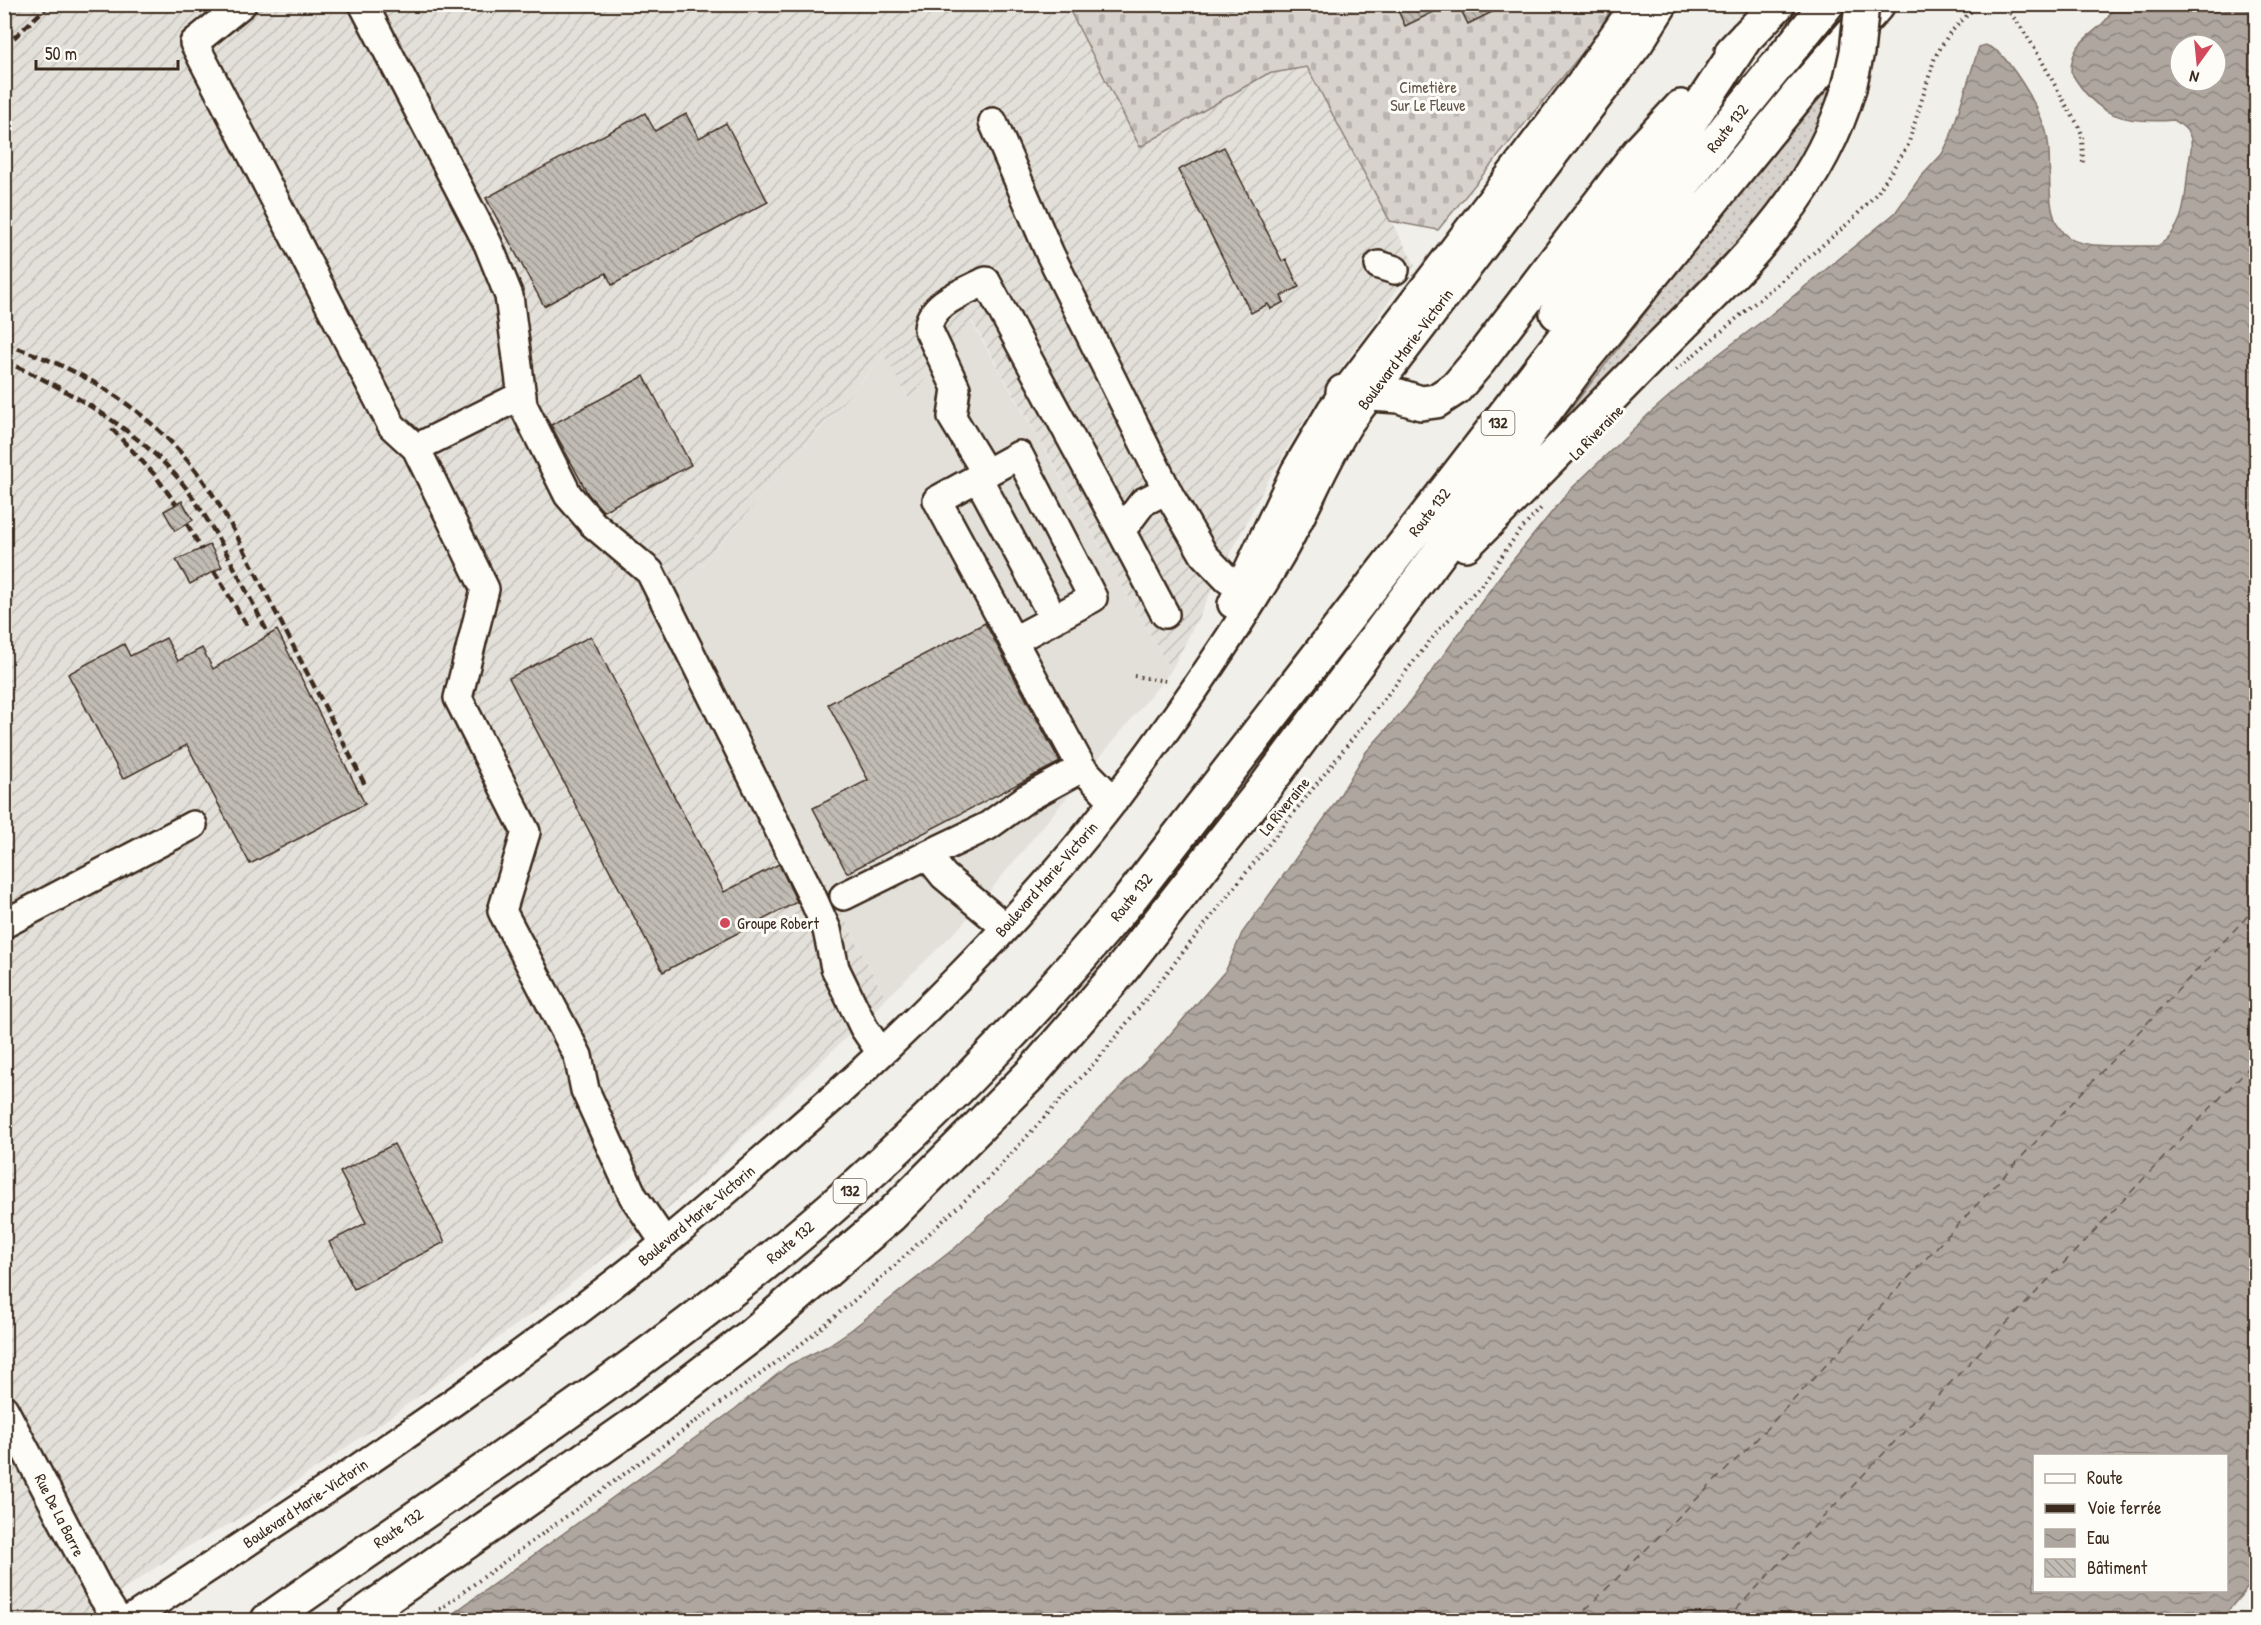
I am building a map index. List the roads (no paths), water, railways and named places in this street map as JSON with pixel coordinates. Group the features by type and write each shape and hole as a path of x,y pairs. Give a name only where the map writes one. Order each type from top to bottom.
{"highway":[{"path":"1363,398 1429,402 1443,398 1456,388 1638,153 1778,4"},
{"name":"Route 132","path":"268,1620 710,1306 830,1209 905,1142 974,1074 1094,942 1732,121 1827,4"},
{"path":"1395,615 1557,454 1773,230 1815,168 1837,122 1849,88 1857,52 1862,4"},
{"name":"Route 132","path":"355,1620 715,1365 828,1272 923,1185 1031,1074 1118,974 1266,786 1395,615 1528,432 1599,340 1799,94 1878,4"},
{"path":"1325,646 1658,170 1746,37"}],"street":[{"path":"242,4 194,43 392,426 416,448 485,589 458,698 526,832 502,911 578,1056 585,1090 633,1196 665,1243"},
{"path":"363,4 488,244 509,296 523,405 568,495 593,524 650,572 811,894 827,930 835,968 864,1028 881,1053"},
{"name":"Boulevard Marie-Victorin","path":"129,1620 517,1356 665,1243 798,1129 881,1053 1005,927 1114,801 1178,714 1247,592 1279,558 1334,447 1363,398 1425,303 1635,4"},
{"name":"Boulevard Marie-Victorin","path":"1447,274 1639,44 1664,4"},
{"path":"993,122 1050,254 1167,490 1204,555 1221,574 1247,592"},
{"path":"1054,619 952,417 956,388 928,329 929,320 939,307 986,281 1165,614"},
{"name":"Boulevard Marie-Victorin","path":"1363,398 1425,303"},
{"path":"416,448 522,396"},
{"path":"1013,641 1093,598 1019,455 937,500 1013,641 1082,768 1114,801"},
{"path":"1119,527 1128,522 1143,502 1167,490"},
{"path":"844,896 988,826 1027,798 1082,768"},
{"path":"4,924 193,825"},
{"path":"927,855 944,876 1005,927"},
{"name":"Rue De La Barre","path":"4,1409 96,1585 118,1620"}],"water":[{"path":"2114,5 2256,5 2256,1578 2220,1620 444,1620 735,1409 789,1365 826,1347 851,1330 956,1247 1053,1157 1154,1053 1226,970 1242,933 1334,805 1366,752 1407,706 1500,576 1569,491 1650,413 1707,363 1769,316 1895,213 1919,179 1942,154 1950,138 1979,47 1985,45 2002,56 2024,85 2039,114 2048,141 2051,202 2059,228 2068,237 2086,244 2158,246 2167,239 2179,221 2185,201 2190,136 2174,120 2140,121 2126,118 2113,114 2091,99 2071,72 2072,59 2082,42 2110,15"}],"railway":[{"path":"4,47 50,4"},
{"path":"4,344 36,355 95,383 148,421 172,443 193,468 213,495 237,537 365,785"},
{"path":"4,361 54,385 105,416 129,433 172,471 211,526 269,635"},
{"path":"112,429 154,474 176,504"},
{"path":"187,524 202,550"},
{"path":"214,571 249,629"}],"place":[{"name":"Groupe Robert","path":"725,923"}],"park label":[{"name":"Cimetière Sur Le Fleuve","path":"1428,96"}]}
